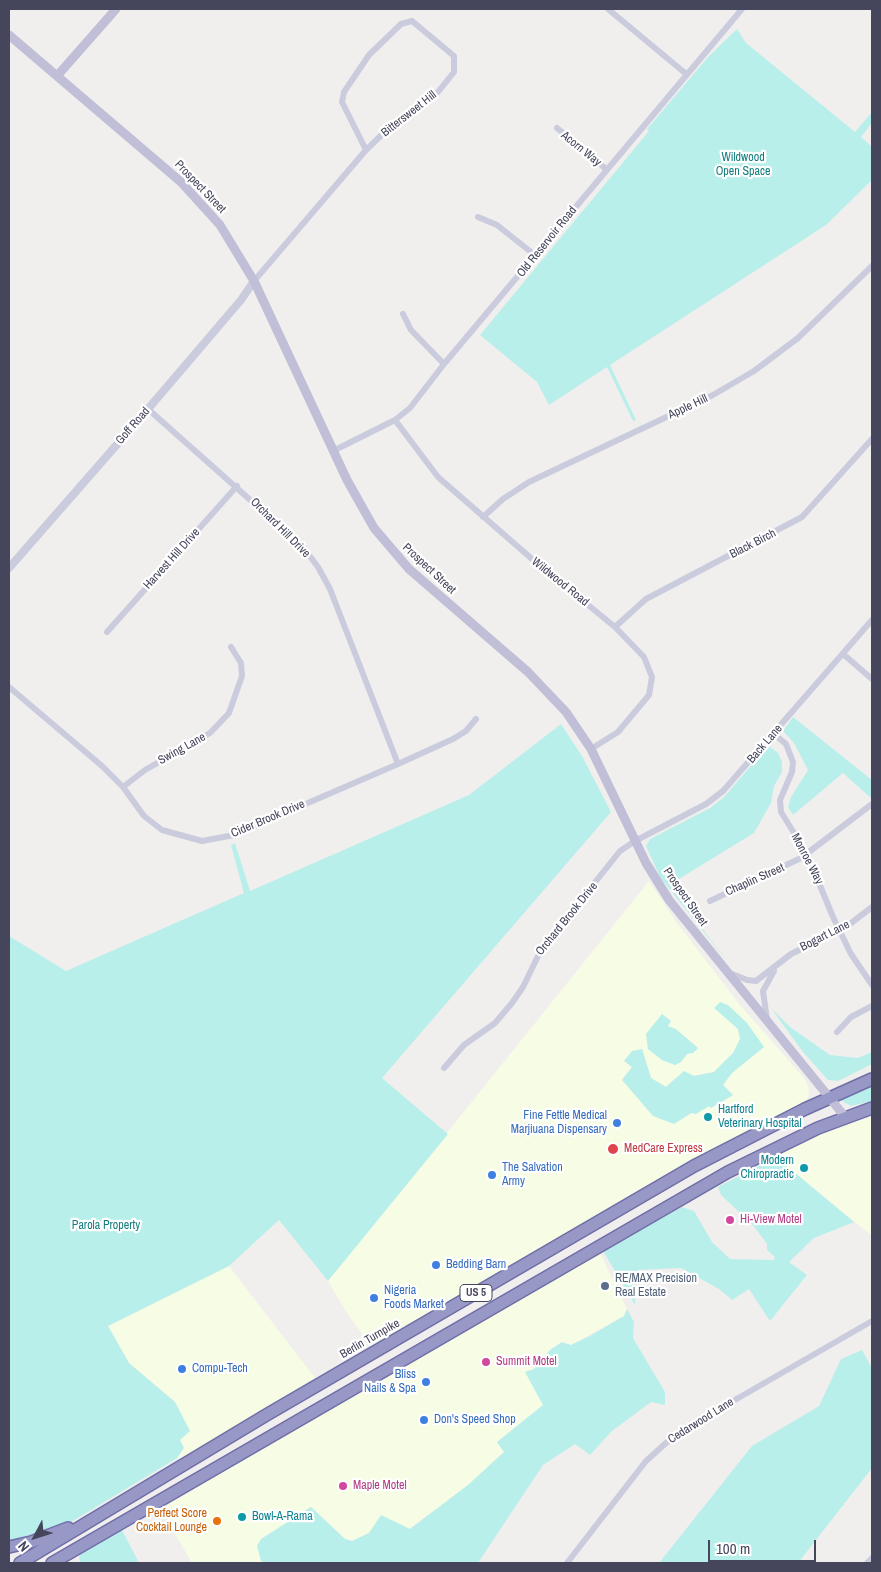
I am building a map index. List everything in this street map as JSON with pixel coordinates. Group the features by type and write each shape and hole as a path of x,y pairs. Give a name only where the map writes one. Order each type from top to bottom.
{"highway":[{"name":"Berlin Turnpike","path":"20,1563 107,1513 268,1414 585,1229 719,1153 872,1079"},
{"name":"US 5","path":"52,1563 728,1172 798,1137 872,1108"},
{"path":"585,1229 597,1248"},
{"path":"9,1547 37,1540 107,1513"}],"main road":[{"path":"57,76 116,9"},
{"name":"Prospect Street","path":"9,35 197,197 228,236 254,281 360,505 390,550 418,578 543,686 566,712 591,749 635,841 671,902 846,1118"}],"street":[{"path":"608,9 685,74"},
{"name":"Old Reservoir Road","path":"333,451 394,420 410,408 444,364 536,256 685,74 742,9"},
{"name":"Bittersweet Hill","path":"254,281 366,150 395,122 438,92 454,72 454,56 412,21 401,24 370,55 344,92 342,102 366,150"},
{"name":"Acorn Way","path":"557,128 606,169"},
{"path":"478,216 497,225 536,256"},
{"name":"Apple Hill","path":"483,517 503,499 529,482 713,396 754,371 798,338 872,266"},
{"name":"Goff Road","path":"9,568 148,409 241,300 254,281"},
{"path":"403,314 411,330 444,364"},
{"name":"Orchard Hill Drive","path":"148,409 237,486 302,546 318,567 330,590 398,764"},
{"name":"Wildwood Road","path":"394,420 438,477 615,627 644,657 652,677 648,695 618,732 591,749"},
{"name":"Black Birch","path":"615,627 646,599 802,517 872,439"},
{"name":"Harvest Hill Drive","path":"107,632 237,486"},
{"name":"Back Lane","path":"635,841 714,799 732,782 872,620"},
{"name":"Swing Lane","path":"123,787 145,770 210,733 229,713 242,676 241,663 231,647"},
{"path":"843,654 872,679"},
{"name":"Cider Brook Drive","path":"9,687 102,766 123,787 144,816 162,830 202,841 234,835 398,764 453,739 466,731 476,719"},
{"name":"Monroe Way","path":"774,734 789,749 793,762 792,772 780,800 781,812 807,854 839,930 855,960 872,985"},
{"name":"Chaplin Street","path":"710,901 807,854 872,804"},
{"name":"Orchard Brook Drive","path":"444,1068 464,1045 495,1022 512,1003 523,987 541,950 614,858 635,841"},
{"name":"Bogart Lane","path":"726,972 747,980 756,981 798,950 839,930 872,907"},
{"name":"Bogart Lane","path":"767,1022 763,991 777,965"},
{"path":"837,1032 851,1017 872,1006"},
{"name":"Cedarwood Lane","path":"567,1563 646,1461 666,1443 688,1427 872,1321"},
{"path":"867,1563 872,1558"}],"shaded area":[{"path":"649,881 677,923 740,1005 804,1078 809,1089 808,1098 800,1105 371,1346 347,1313 328,1281","holes":["715,1008 764,1047 732,1073 723,1085 733,1095 711,1108 709,1106 696,1114 692,1113 674,1124 622,1079 632,1067 624,1061 642,1049 651,1078 666,1087 674,1079 714,1072 733,1053 740,1039 738,1029","667,1026 687,1054 681,1062 675,1065 662,1060 648,1049 646,1034"]},
{"path":"872,1117 872,1236 772,1154 830,1128"},
{"path":"600,1253 627,1309 624,1316 571,1345 550,1350 534,1369 526,1371 543,1405 497,1442 505,1451 468,1485 409,1529 369,1533 352,1541 345,1539 311,1507 261,1561 267,1563 192,1563 160,1508"},
{"path":"229,1266 315,1378 181,1459 177,1458 184,1448 179,1440 175,1402 129,1363 108,1326"}],"green space":[{"name":"Wildwood Open Space","path":"737,29 746,43 855,132 872,112 872,123 861,137 872,147 872,180 826,225 610,365 636,420 633,421 607,367 549,405 537,382 480,335 649,131 647,129 709,56"},
{"path":"793,717 872,780 872,799 843,773 793,815 788,807 791,797 808,770 794,743 783,731"},
{"name":"Parola Property","path":"561,724 582,756 611,812 382,1078 448,1134 328,1281 279,1220 229,1266 108,1326 129,1363 175,1402 190,1431 180,1440 184,1448 177,1458 68,1524 9,1541 9,936 66,971 244,893 231,845 235,843 250,891 469,795"},
{"path":"773,743 770,747 778,753 782,762 782,772 774,786 771,803 754,833 669,885 730,965 660,877 646,846 650,839 710,808 724,797 768,746"},
{"path":"720,1002 728,1005 747,1023 764,1047 732,1073 723,1085 733,1095 711,1108 709,1106 696,1114 691,1113 674,1124 653,1116 622,1080 632,1067 624,1061 632,1051 642,1049 651,1078 666,1087 684,1071 694,1076 714,1072 733,1053 740,1039 738,1029 714,1008"},
{"path":"771,1008 790,1027 830,1055 858,1058 872,1052 872,1064 838,1081 828,1080 803,1052"},
{"path":"662,1014 671,1021 668,1026 676,1029 698,1048 693,1053 687,1054 681,1062 675,1065 662,1060 648,1049 646,1034"},
{"path":"872,1085 872,1101 851,1106 842,1101 844,1097"},
{"path":"776,1157 854,1222 814,1238 789,1262 807,1275 770,1321 749,1289 732,1300 719,1289 681,1268 637,1270 635,1305 603,1251 682,1207 694,1211 712,1242 730,1259 774,1260 775,1257 767,1250 767,1244 753,1225 721,1195 718,1187"},
{"path":"627,1309 634,1322 633,1338 665,1392 665,1405 651,1402 612,1431 590,1455 575,1444 543,1465 478,1563 267,1563 261,1561 257,1546 261,1539 311,1507 345,1539 352,1541 369,1533 381,1515 410,1529 468,1485 504,1452 497,1442 543,1405 525,1372 534,1369 550,1350 562,1342 571,1345 590,1336 624,1316"},
{"path":"862,1350 872,1368 872,1468 798,1563 659,1563 752,1446 819,1406 841,1359"},
{"path":"122,1530 139,1563 80,1563 79,1555"}],"place":[{"name":"Hartford Veterinary Hospital","path":"708,1117"},
{"name":"Fine Fettle Medical Marjiuana Dispensary","path":"617,1123"},
{"name":"MedCare Express","path":"613,1149"},
{"name":"Modern Chiropractic","path":"804,1168"},
{"name":"The Salvation Army","path":"492,1175"},
{"name":"Hi-View Motel","path":"730,1220"},
{"name":"Bedding Barn","path":"436,1265"},
{"name":"RE/MAX Precision Real Estate","path":"605,1286"},
{"name":"Nigeria Foods Market","path":"374,1298"},
{"name":"Summit Motel","path":"486,1362"},
{"name":"Compu-Tech","path":"182,1369"},
{"name":"Bliss Nails & Spa","path":"426,1382"},
{"name":"Don's Speed Shop","path":"424,1420"},
{"name":"Maple Motel","path":"343,1486"},
{"name":"Bowl-A-Rama","path":"242,1517"},
{"name":"Perfect Score Cocktail Lounge","path":"217,1521"}]}
